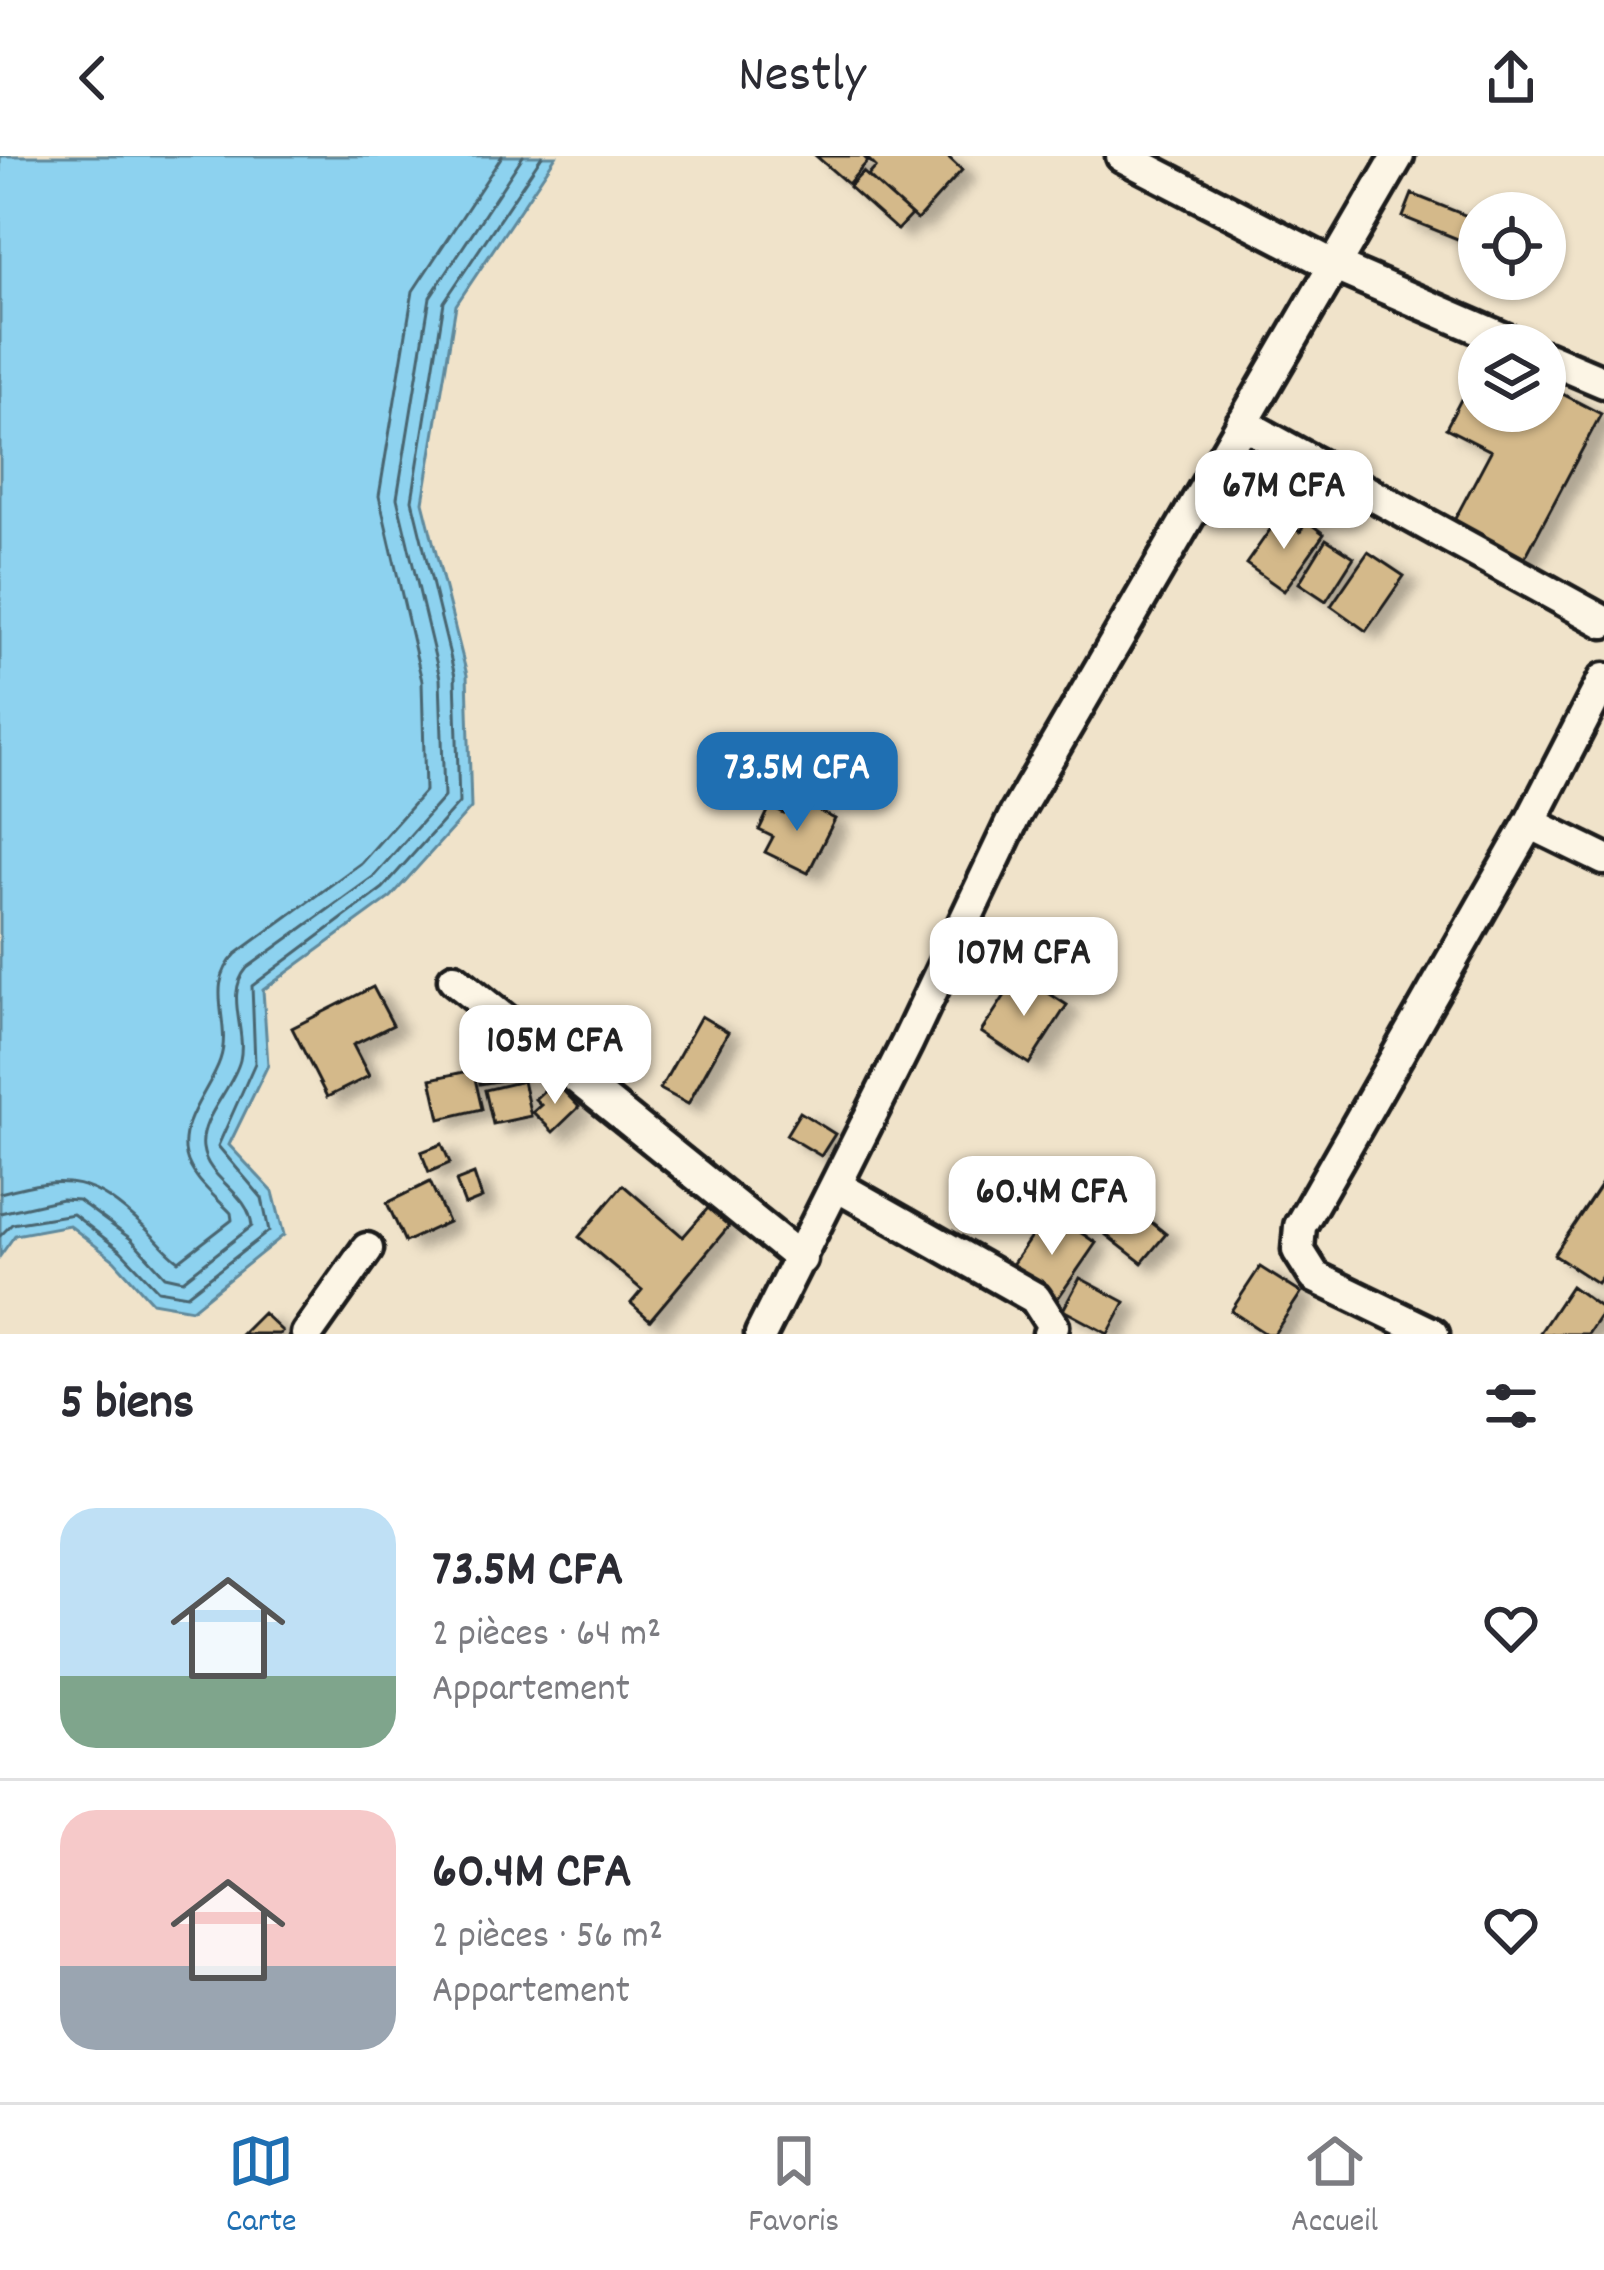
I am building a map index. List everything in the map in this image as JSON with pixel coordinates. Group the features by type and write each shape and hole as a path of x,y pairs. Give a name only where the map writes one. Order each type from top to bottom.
{"street":[{"path":"1122,156 1333,265 1469,324"},
{"path":"761,1334 1015,815 1397,156"},
{"path":"1566,365 1604,382"},
{"path":"1241,423 1604,622"},
{"path":"1428,1333 1315,1277 1298,1250 1300,1226 1530,823 1604,679"},
{"path":"1530,823 1604,859"},
{"path":"454,979 801,1259"},
{"path":"837,1186 1035,1298 1053,1326 1049,1334"},
{"path":"307,1334 367,1249"}],"water":[{"path":"0,156 556,156 456,305 423,502 467,675 471,808 391,897 263,990 268,1065 229,1145 273,1192 284,1235 192,1309 152,1302 114,1260 69,1225 15,1235 0,1256"}],"building":[{"path":"816,156 863,156 868,161 848,184"},
{"path":"865,156 947,156 962,170 917,220 868,176 876,167"},
{"path":"863,172 911,215 897,230 849,187"},
{"path":"1412,194 1458,212 1458,239 1403,217"},
{"path":"1566,396 1601,414 1521,565 1450,528 1491,451 1446,428 1458,405 1458,432 1566,432"},
{"path":"1279,517 1300,532 1307,521 1324,534 1284,591 1246,564"},
{"path":"1326,539 1354,557 1326,601 1299,583"},
{"path":"1368,552 1404,576 1366,631 1331,606"},
{"path":"792,798 835,819 808,873 765,852 773,837 759,830 770,807 784,814"},
{"path":"1019,974 1067,1005 1029,1064 981,1032"},
{"path":"373,987 393,1025 353,1045 369,1076 327,1097 292,1028"},
{"path":"701,1016 728,1032 688,1104 660,1089"},
{"path":"502,1046 503,1054 511,1052 515,1078 480,1084 475,1050"},
{"path":"473,1070 482,1109 440,1119 431,1079"},
{"path":"523,1081 531,1116 493,1124 485,1090"},
{"path":"554,1081 579,1107 553,1132 533,1112 541,1105 535,1099"},
{"path":"800,1112 835,1134 821,1156 786,1135"},
{"path":"442,1144 450,1163 429,1172 421,1152"},
{"path":"474,1174 482,1198 465,1205 456,1181"},
{"path":"430,1182 448,1222 405,1242 387,1203"},
{"path":"1602,1183 1604,1273 1597,1283 1554,1255"},
{"path":"623,1185 683,1237 708,1208 729,1226 650,1320 631,1303 642,1290 579,1237"},
{"path":"1129,1204 1166,1234 1142,1263 1106,1235"},
{"path":"1049,1211 1096,1243 1054,1304 1007,1272"},
{"path":"1260,1267 1301,1293 1274,1334 1266,1334 1231,1311"},
{"path":"1080,1278 1125,1302 1108,1334 1063,1310"},
{"path":"1571,1286 1604,1310 1588,1334 1539,1334"},
{"path":"263,1313 282,1331 242,1334"}]}
